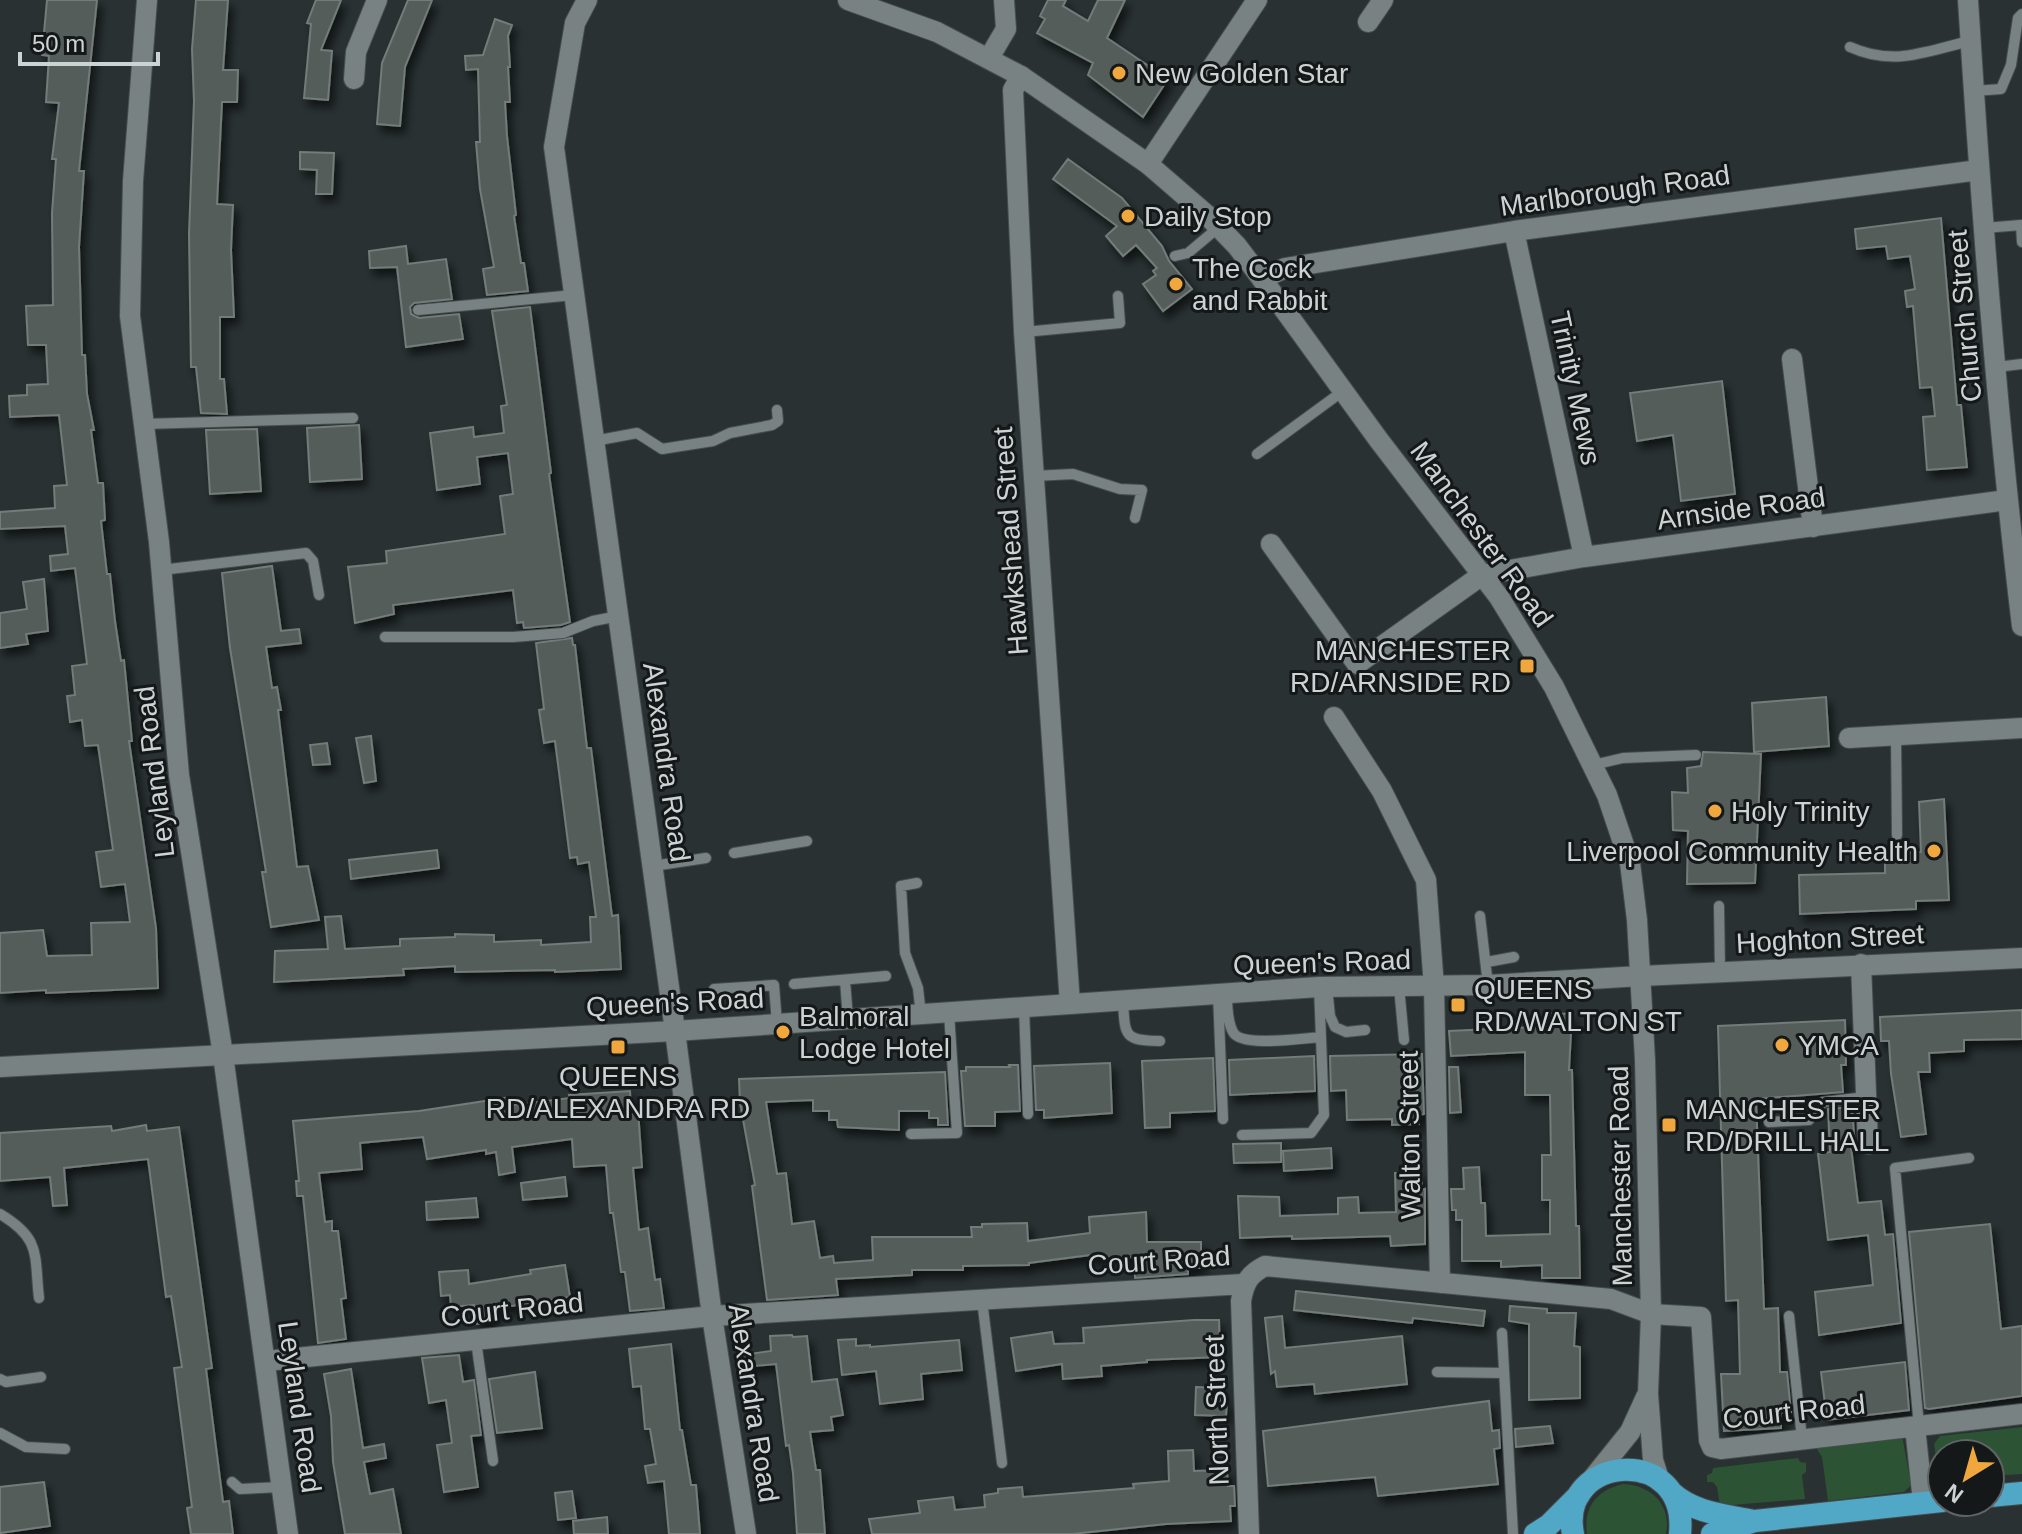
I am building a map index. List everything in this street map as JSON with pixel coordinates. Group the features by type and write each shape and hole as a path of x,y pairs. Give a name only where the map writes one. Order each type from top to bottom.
{"highway":[{"path":"1535,1534 1549,1525 1598,1477 1621,1469 1645,1471 1681,1501 1700,1509 1755,1521"},
{"path":"1666,1486 1679,1507 1680,1534"},
{"path":"1573,1534 1573,1511 1583,1490"},
{"path":"1712,1534 1755,1521 1926,1502"}],"street":[{"name":"Leyland Road","path":"147,0 133,181 130,316 161,570 179,775 223,1055 288,1534"},
{"path":"354,79 356,52 377,0"},
{"name":"Alexandra Road","path":"587,0 575,23 554,147 712,1316 746,1534"},
{"name":"Manchester Road","path":"848,0 937,32 1021,76 1148,164 1219,227 1262,279 1499,597 1554,687 1607,795 1630,863 1645,1060 1651,1314 1648,1394 1653,1460 1666,1486"},
{"path":"989,58 1006,29 1004,0"},
{"path":"1148,164 1257,0"},
{"path":"1368,22 1383,0"},
{"name":"Church Street","path":"1968,0 2007,500 2022,626"},
{"name":"Hawkshead Street","path":"1021,76 1013,90 1024,332 1070,1004"},
{"name":"Marlborough Road","path":"1262,279 1285,268 1514,231 1979,170"},
{"name":"Trinity Mews","path":"1514,231 1584,557"},
{"path":"1792,359 1813,527"},
{"name":"Arnside Road","path":"1482,575 1584,557 2007,500"},
{"path":"1271,544 1357,664 1482,575"},
{"name":"Walton Street","path":"1334,717 1382,791 1426,880 1434,987 1440,1283"},
{"path":"1849,738 2022,728"},
{"name":"Hoghton Street","path":"1641,976 2022,958"},
{"path":"1861,964 1868,1144"},
{"name":"Queen's Road","path":"0,1067 675,1031 1323,987 1434,987 1641,976"},
{"name":"Court Road","path":"266,1361 712,1316 1244,1284 1253,1272 1265,1266 1611,1299 1651,1314 1701,1317 1709,1440 1712,1447 1721,1449 2022,1414"},
{"name":"North Street","path":"1244,1284 1241,1331 1249,1534"},
{"name":"Manchester Road","path":"1583,1490 1630,1432 1648,1394"},
{"path":"1917,1426 1926,1471"}],"lane":[{"path":"1974,91 2001,89 2011,65 2018,18 2022,14"},
{"path":"1850,47 1870,56 1898,58 1970,41"},
{"path":"1984,228 2021,225 2022,242"},
{"path":"1175,256 1188,253 1219,227"},
{"path":"418,310 574,295"},
{"path":"1024,332 1120,323 1118,296"},
{"path":"1997,367 2022,364"},
{"path":"1257,454 1343,391"},
{"path":"594,441 637,433 662,449 684,446 772,425 778,421 777,410"},
{"path":"144,424 353,418"},
{"path":"1034,476 1073,474 1120,489 1142,490 1135,518"},
{"path":"161,570 306,553 311,555 313,561 319,595"},
{"path":"385,637 513,637 563,633 593,621 619,616"},
{"path":"1896,736 1897,835"},
{"path":"1593,765 1623,758 1696,755"},
{"path":"734,853 807,841"},
{"path":"653,866 706,858"},
{"path":"917,883 901,886 905,953 918,988 921,1015"},
{"path":"1719,906 1720,972"},
{"path":"1480,916 1488,985"},
{"path":"1487,962 1514,957"},
{"path":"794,984 886,976"},
{"path":"845,980 848,1019"},
{"path":"714,989 774,985 777,1024"},
{"path":"1323,987 1335,1027 1346,1032 1365,1030"},
{"path":"1242,1135 1311,1133 1324,1115 1323,987"},
{"path":"1399,987 1404,1040"},
{"path":"1222,994 1232,1032 1244,1041 1321,1037"},
{"path":"1222,994 1223,1119"},
{"path":"1123,1000 1124,1028 1128,1037 1136,1041 1160,1041"},
{"path":"1024,1007 1028,1114"},
{"path":"911,1134 957,1133 949,1013"},
{"path":"1769,1122 1809,1120 1823,1102 1866,1097"},
{"path":"1917,1426 1895,1168 1969,1158"},
{"path":"0,1214 17,1224 32,1240 39,1298"},
{"path":"982,1300 1002,1463"},
{"path":"1789,1316 1802,1439"},
{"path":"1502,1333 1513,1534"},
{"path":"476,1341 493,1461"},
{"path":"1437,1372 1504,1373"},
{"path":"0,1379 6,1382 41,1377"},
{"path":"0,1433 26,1447 65,1449"},
{"path":"232,1482 240,1489 282,1487"}],"green space":[{"path":"2022,1427 2022,1474 2006,1475 2006,1438 1938,1438"},
{"path":"1902,1435 1911,1485 1904,1492 1828,1501 1822,1457 1813,1443"},
{"path":"1798,1458 1806,1463 1806,1472 1802,1475 1805,1499 1720,1506 1717,1487 1713,1482 1707,1482 1707,1475 1712,1473 1713,1468"},
{"path":"1623,1484 1642,1488 1657,1498 1666,1514 1666,1534 1587,1534 1587,1516 1594,1501 1599,1495"}],"building":[{"path":"47,0 97,0 79,171 84,171 79,247 82,355 85,355 98,483 103,483 105,520 101,521 121,661 124,660 132,741 129,741 156,928 158,988 0,993 0,933 43,930 47,956 92,955 91,923 130,922 125,884 101,887 96,852 113,850 98,745 85,746 82,720 70,722 67,696 75,695 72,666 87,664 75,568 51,571 50,556 68,554 65,526 0,529 0,512 55,508 54,486 67,485 59,415 10,417 9,396 27,395 27,385 48,384 46,345 28,345 26,306 53,305 52,213 56,159 52,159 59,103 46,102 49,56 42,55"},
{"path":"196,0 228,0 223,70 238,70 237,102 222,102 217,204 233,205 231,250 234,317 220,317 220,379 224,379 227,414 201,413 196,367 191,367 189,234 194,101 192,49"},
{"path":"316,0 341,0 321,50 332,51 328,100 304,98 311,24 307,23"},
{"path":"408,0 432,0 405,67 400,126 377,124 382,63"},
{"path":"1048,0 1066,0 1063,6 1088,21 1098,0 1125,0 1107,38 1168,79 1143,117 1088,75 1093,63 1037,33 1045,19 1040,16"},
{"path":"495,19 512,25 508,36 510,102 505,102 507,136 514,216 528,291 487,295 483,269 494,267 480,189 476,142 480,142 478,69 466,70 465,56 483,55"},
{"path":"300,152 334,153 332,194 316,194 317,170 300,169"},
{"path":"1068,159 1122,198 1162,246 1169,261 1192,289 1163,311 1143,284 1156,275 1153,271 1157,268 1136,245 1123,256 1106,236 1117,226 1053,179"},
{"path":"1941,218 1957,405 1961,405 1967,467 1927,470 1923,417 1935,416 1932,387 1920,388 1913,306 1907,307 1905,291 1915,289 1910,256 1888,259 1886,246 1857,249 1855,229"},
{"path":"406,246 408,264 446,259 452,299 414,303 410,307 411,314 419,318 459,314 463,339 406,347 397,267 370,268 369,251"},
{"path":"530,307 570,622 524,628 523,622 517,623 513,590 393,605 394,614 355,623 348,567 387,563 386,551 505,534 500,496 513,494 508,453 477,457 480,484 437,490 430,433 473,427 474,437 504,433 501,406 507,405 492,311"},
{"path":"1722,381 1735,494 1681,501 1673,435 1637,441 1630,393"},
{"path":"359,425 362,479 310,482 307,428"},
{"path":"257,429 261,491 210,494 206,430"},
{"path":"272,566 281,631 299,629 301,643 266,647 272,688 277,687 281,710 278,710 297,867 308,866 319,920 271,927 262,872 266,872 230,648 222,573"},
{"path":"44,579 48,631 26,634 28,644 0,648 0,613 27,609 23,582"},
{"path":"572,638 587,748 591,748 612,916 618,915 621,969 455,972 455,966 403,969 404,975 274,982 275,951 328,949 325,917 341,916 345,949 400,946 400,939 455,937 455,934 494,935 494,942 541,940 541,945 591,942 590,917 596,917 589,862 578,864 577,857 570,858 555,741 544,743 539,710 544,709 536,643"},
{"path":"1826,697 1829,746 1754,752 1752,703"},
{"path":"371,736 376,781 364,783 356,738"},
{"path":"327,743 330,764 313,765 310,745"},
{"name":"Holy Trinity","path":"1703,752 1761,754 1755,883 1687,884 1688,831 1673,830 1672,792 1688,793 1687,768 1701,766"},
{"path":"1944,799 1949,900 1916,901 1916,909 1800,914 1799,875 1885,873 1885,854 1921,852 1919,802"},
{"path":"437,850 439,868 351,879 349,860"},
{"path":"2022,1010 2022,1039 1964,1040 1964,1051 1929,1053 1930,1072 1918,1072 1926,1134 1901,1137 1889,1041 1881,1041 1880,1017"},
{"path":"1546,1013 1572,1014 1569,1070 1572,1070 1580,1278 1542,1278 1542,1265 1501,1267 1501,1261 1462,1261 1462,1220 1456,1220 1456,1210 1452,1210 1451,1189 1464,1189 1463,1168 1479,1167 1486,1236 1550,1234 1550,1200 1542,1200 1542,1155 1551,1155 1550,1095 1525,1095 1525,1052 1451,1056 1449,1031 1536,1027 1536,1022 1546,1022"},
{"path":"1845,1020 1846,1065 1841,1065 1843,1092 1756,1099 1764,1309 1778,1308 1780,1372 1787,1372 1791,1412 1781,1413 1781,1428 1724,1431 1721,1374 1740,1374 1738,1300 1726,1301 1718,1026"},
{"path":"1422,1054 1424,1114 1419,1115 1419,1124 1392,1125 1392,1119 1347,1120 1346,1090 1331,1091 1330,1056"},
{"path":"1314,1056 1315,1091 1230,1095 1229,1060"},
{"path":"1213,1058 1215,1111 1170,1113 1170,1127 1145,1128 1142,1061"},
{"path":"1110,1063 1112,1113 1044,1118 1044,1110 1036,1110 1034,1066"},
{"path":"1018,1065 1020,1111 995,1112 995,1126 965,1126 961,1071 966,1071 966,1067"},
{"path":"1449,1067 1458,1067 1461,1112 1450,1113"},
{"path":"945,1072 948,1125 938,1125 938,1118 929,1118 929,1111 899,1111 899,1130 838,1127 837,1120 829,1120 829,1111 813,1111 813,1100 766,1102 777,1174 786,1173 792,1224 814,1221 820,1258 833,1256 834,1263 873,1260 872,1237 972,1237 971,1227 982,1227 982,1224 1027,1223 1028,1241 1090,1233 1089,1217 1146,1212 1147,1242 1201,1242 1201,1268 1188,1268 1188,1274 1135,1278 1135,1257 1091,1258 1091,1255 1029,1265 963,1266 963,1270 912,1270 912,1275 836,1279 838,1295 767,1300 752,1186 755,1185 740,1103 739,1079"},
{"path":"630,1091 631,1110 638,1110 642,1167 633,1168 639,1230 648,1228 655,1280 660,1279 664,1308 630,1311 613,1213 610,1213 606,1165 574,1167 572,1139 512,1147 515,1172 499,1175 496,1152 486,1154 486,1150 427,1159 423,1137 360,1143 362,1169 319,1173 325,1222 332,1221 332,1231 338,1231 346,1298 341,1299 346,1339 318,1343 303,1196 297,1196 296,1181 299,1181 293,1121 419,1111 505,1098 506,1106 570,1098 569,1095"},
{"path":"1852,1107 1855,1147 1851,1147 1858,1203 1881,1201 1885,1235 1893,1234 1901,1323 1819,1335 1815,1292 1873,1285 1868,1235 1828,1240 1818,1154 1830,1152 1828,1109"},
{"path":"146,1125 147,1131 179,1127 212,1368 206,1369 223,1502 229,1501 233,1534 191,1534 187,1508 192,1507 174,1368 182,1367 171,1296 166,1297 148,1159 64,1168 67,1205 53,1206 50,1177 0,1181 0,1133 111,1126 112,1131"},
{"path":"1281,1143 1281,1162 1234,1163 1233,1144"},
{"path":"1331,1148 1332,1168 1284,1171 1283,1151"},
{"path":"1395,1173 1421,1173 1422,1190 1425,1189 1425,1244 1391,1246 1390,1236 1240,1238 1238,1196 1279,1197 1280,1216 1338,1214 1338,1198 1358,1197 1359,1213 1396,1212"},
{"path":"565,1177 567,1196 523,1200 521,1183"},
{"path":"476,1198 478,1217 427,1220 426,1202"},
{"path":"1990,1224 2001,1329 2022,1326 2022,1396 1925,1408 1909,1232"},
{"path":"565,1265 570,1297 492,1309 494,1322 477,1324 474,1305 451,1307 450,1295 441,1296 439,1272 468,1270 469,1284"},
{"path":"1296,1291 1485,1311 1483,1326 1413,1318 1412,1323 1294,1310"},
{"path":"1510,1306 1547,1309 1547,1313 1576,1313 1574,1346 1580,1347 1580,1398 1529,1400 1529,1324 1509,1321"},
{"path":"1282,1316 1285,1348 1402,1336 1407,1384 1315,1394 1314,1384 1277,1387 1275,1371 1271,1374 1265,1318"},
{"path":"1219,1320 1220,1357 1147,1360 1101,1366 1102,1376 1063,1379 1062,1364 1016,1371 1011,1338 1052,1332 1054,1344 1084,1343 1083,1328"},
{"path":"770,1336 807,1336 812,1382 837,1379 843,1415 831,1417 833,1430 810,1432 816,1470 820,1470 825,1534 797,1534 793,1473 789,1445 786,1446 776,1364 743,1367 742,1355 771,1351"},
{"path":"856,1339 856,1346 870,1347 959,1340 962,1370 921,1374 923,1399 880,1404 876,1371 842,1375 838,1340"},
{"path":"671,1344 680,1430 691,1485 696,1485 700,1534 669,1534 664,1481 648,1483 645,1466 656,1464 650,1429 645,1429 641,1386 633,1387 629,1349"},
{"path":"459,1355 463,1382 474,1380 481,1435 471,1436 478,1487 444,1492 437,1445 452,1443 446,1400 429,1403 422,1358"},
{"path":"1905,1362 1909,1410 1827,1420 1821,1372"},
{"path":"351,1369 363,1448 384,1444 386,1458 364,1462 370,1494 393,1489 401,1534 345,1534 333,1462 331,1416 324,1374"},
{"path":"535,1372 542,1428 497,1433 489,1379"},
{"path":"1196,1387 1222,1388 1221,1401 1227,1402 1226,1416 1195,1415"},
{"path":"1489,1401 1492,1431 1499,1430 1500,1448 1494,1449 1498,1484 1378,1496 1375,1477 1268,1486 1263,1431"},
{"path":"1550,1426 1553,1443 1516,1447 1515,1429"},
{"path":"1193,1450 1194,1471 1227,1470 1228,1486 1234,1486 1235,1506 1230,1506 1231,1521 1072,1534 872,1534 869,1519 920,1513 918,1501 953,1497 955,1510 985,1507 984,1495 998,1493 998,1489 1022,1487 1023,1497 1134,1488 1133,1484 1169,1481 1168,1451"},
{"path":"44,1482 50,1526 0,1533 0,1487"},
{"path":"572,1491 576,1518 558,1520 555,1493"},
{"path":"607,1517 608,1534 574,1534 573,1521"}],"place":[{"name":"New Golden Star","path":"1119,73"},
{"name":"Daily Stop","path":"1128,216"},
{"name":"The Cock and Rabbit","path":"1176,284"},
{"name":"MANCHESTER RD/ARNSIDE RD","path":"1527,666"},
{"name":"Holy Trinity","path":"1715,811"},
{"name":"Liverpool Community Health","path":"1934,851"},
{"name":"QUEENS RD/WALTON ST","path":"1458,1005"},
{"name":"Balmoral Lodge Hotel","path":"783,1032"},
{"name":"YMCA","path":"1782,1045"},
{"name":"QUEENS RD/ALEXANDRA RD","path":"618,1047"},
{"name":"MANCHESTER RD/DRILL HALL","path":"1669,1125"}]}
